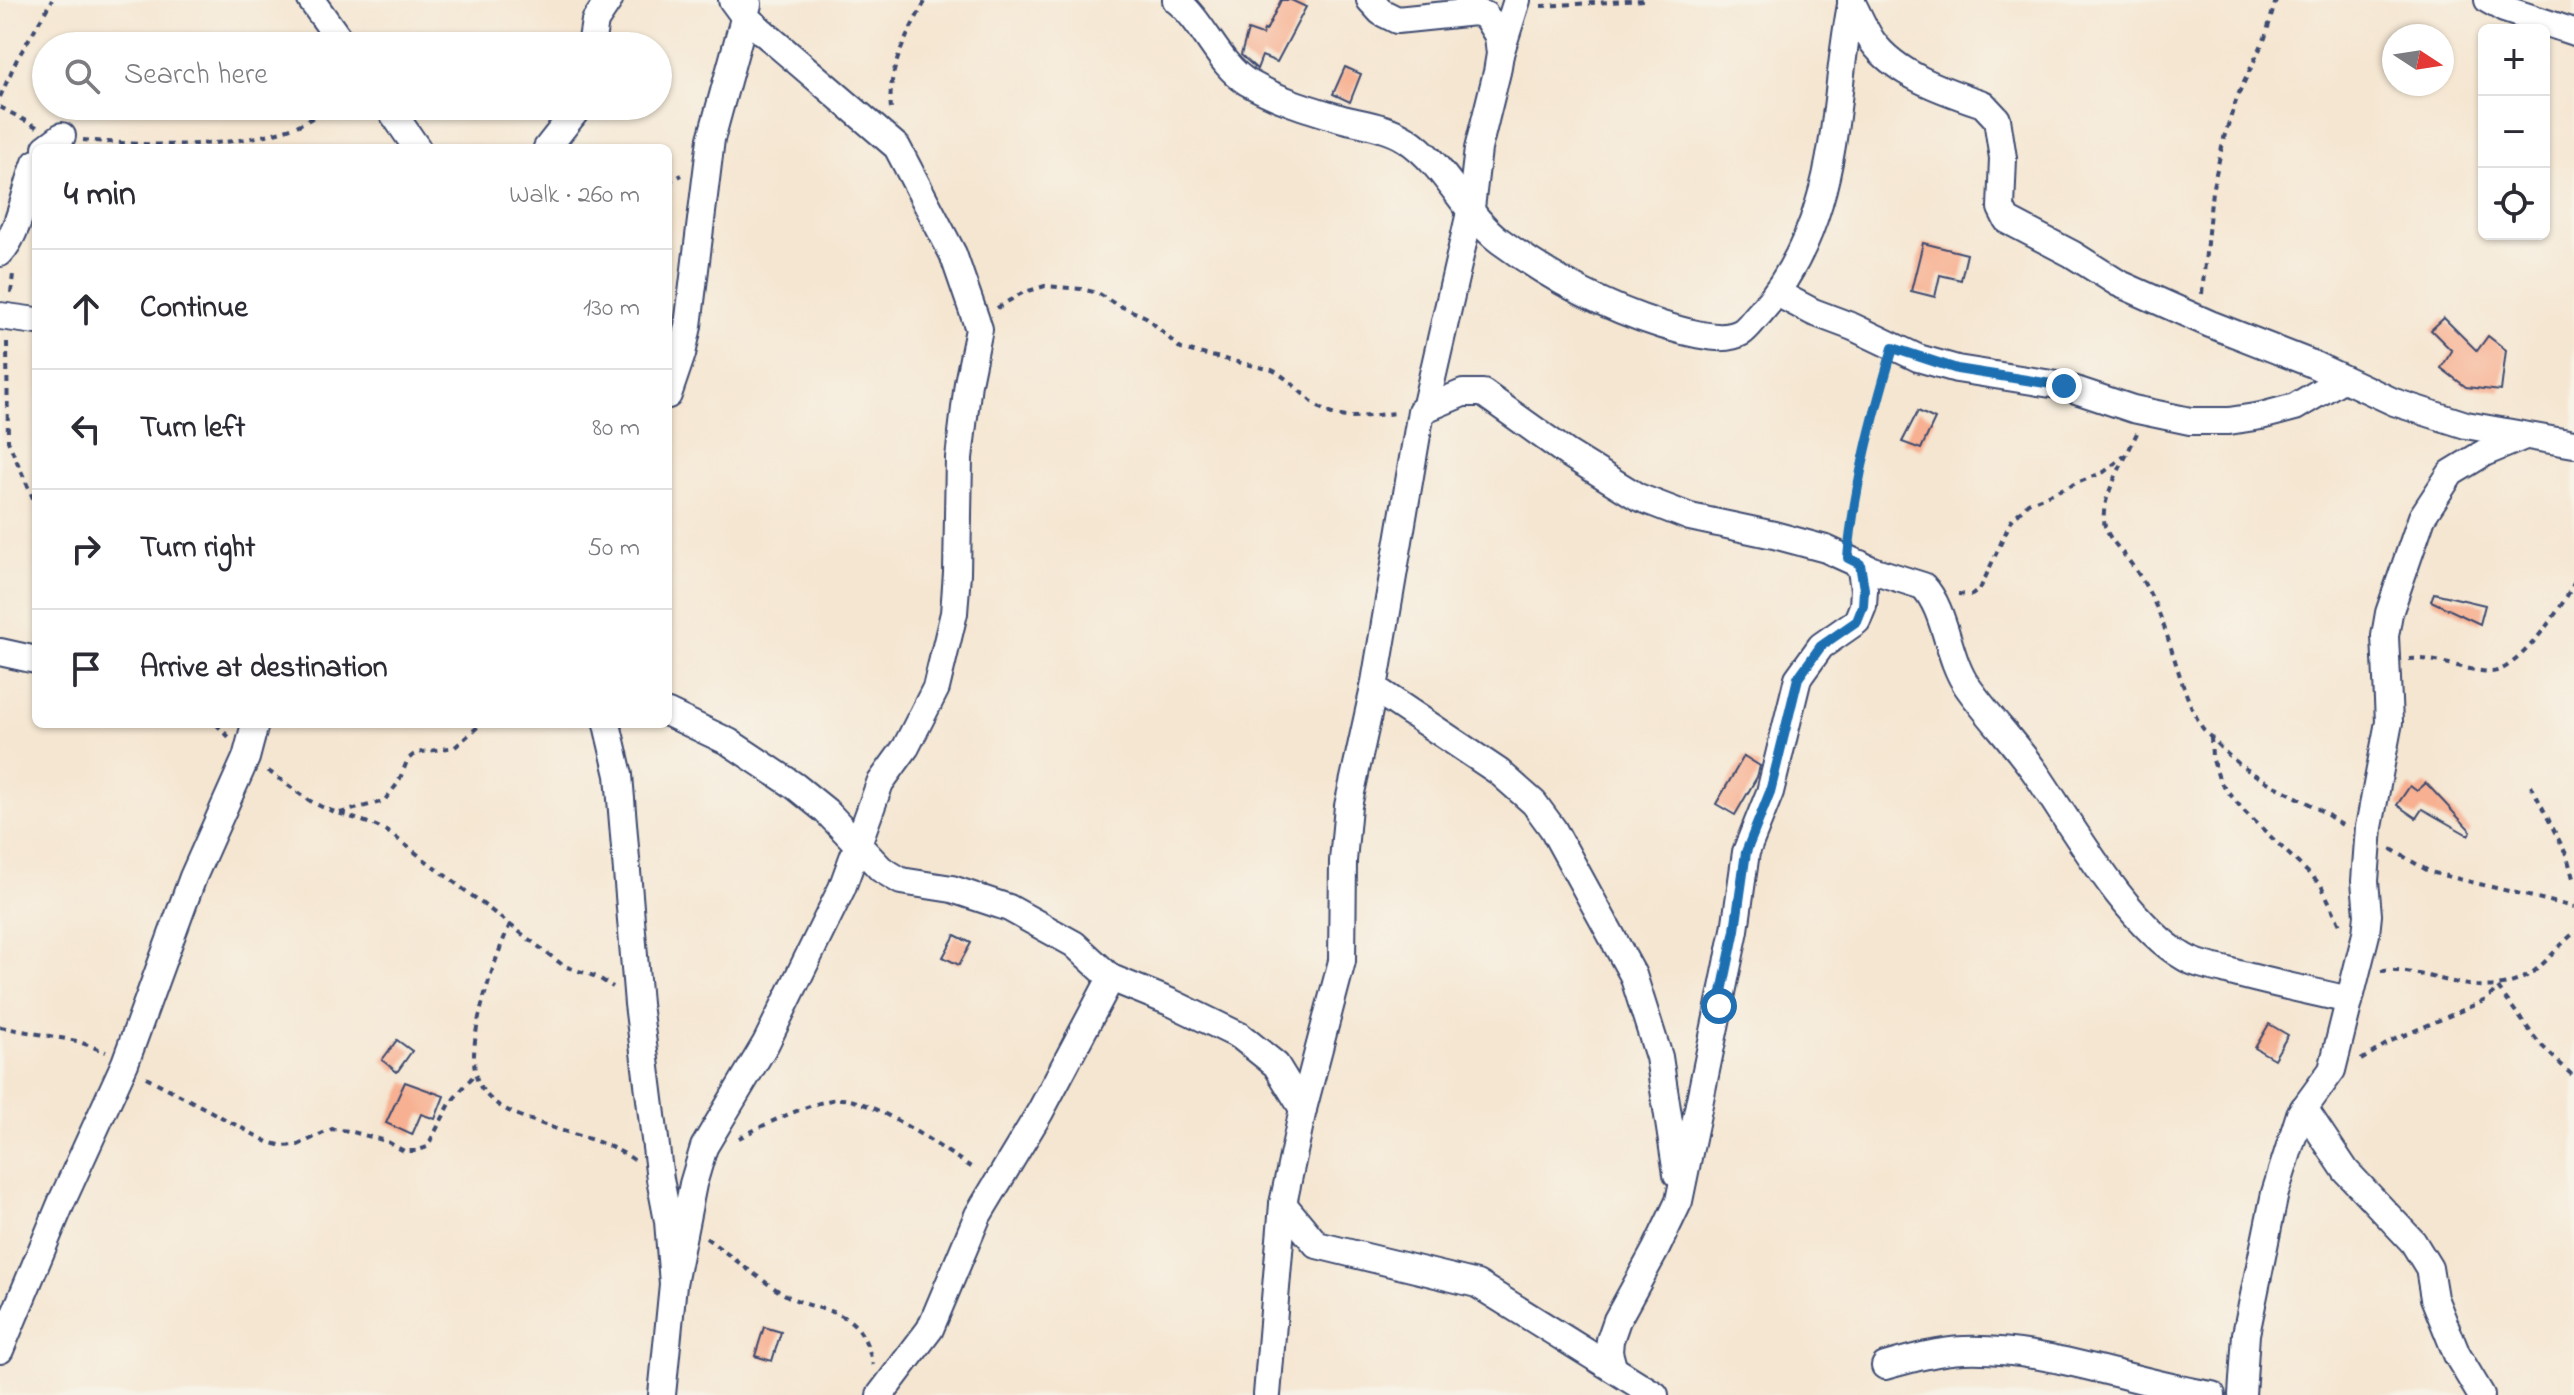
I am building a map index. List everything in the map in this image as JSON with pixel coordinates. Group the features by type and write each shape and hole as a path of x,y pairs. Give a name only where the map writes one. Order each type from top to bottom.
{"street":[{"path":"311,0 334,32"},
{"path":"593,32 595,21 609,0"},
{"path":"1176,0 1200,24 1225,60 1243,79 1281,100 1406,139 1444,175 1495,238 1537,269 1618,311 1703,336 1723,338 1743,331 1777,293 1798,258 1819,204 1828,164 1851,1"},
{"path":"1370,0 1381,12 1397,20 1475,12 1485,15 1498,36 1500,54"},
{"path":"2488,0 2504,9 2574,32"},
{"path":"1851,1 1873,41 1891,61 1919,78 1983,104 1997,119 2003,158 2001,208 2007,220 2072,254 2118,283 2310,363 2394,402 2466,425 2574,444"},
{"path":"1267,1395 1283,1204 1303,1109 1342,961 1343,861 1348,806 1374,688 1423,410 1471,208 1478,149 1500,54 1516,3"},
{"path":"662,1395 673,1284 693,1184 704,1147 766,1043 842,888 880,783 906,747 936,688 954,613 959,458 968,383 979,329 953,254 897,147 742,5 711,139 688,326 672,383"},
{"path":"398,120 414,144"},
{"path":"550,144 569,120"},
{"path":"6,246 32,173"},
{"path":"1777,293 1893,348 1957,369 2077,389 2143,411 2190,421 2229,421 2295,407 2342,379"},
{"path":"4,316 32,320"},
{"path":"1423,410 1463,393 1483,393 1567,453 1638,497 1690,517 1774,535 1912,581 1928,591 1957,669 1967,685 2034,770 2098,865 2153,935 2185,958 2254,979 2354,981"},
{"path":"2242,1395 2246,1334 2275,1193 2304,1108 2325,1083 2340,1045 2368,915 2365,881 2368,838 2389,722 2385,636 2389,613 2422,517 2451,473 2465,463 2525,436"},
{"path":"1613,1367 1610,1340 1617,1320 1679,1201 1735,930 1746,852 1770,792 1798,678 1821,646 1857,621 1863,606 1864,589 1854,561"},
{"path":"0,652 32,659"},
{"path":"1374,688 1499,772 1534,803 1573,861 1633,975 1659,1057 1671,1123 1679,1201"},
{"path":"672,715 729,742 795,786 826,811 856,846 901,881 952,889 1009,908 1074,944 1111,978 1240,1036 1276,1065 1303,1109"},
{"path":"0,1350 43,1243 124,1063 193,877 246,758 254,728"},
{"path":"608,728 619,775 638,1004 668,1221 673,1284"},
{"path":"842,888 868,875 888,873"},
{"path":"880,1395 930,1329 978,1215 1040,1112 1111,978"},
{"path":"2304,1108 2346,1171 2413,1242 2429,1268 2434,1298 2457,1355 2481,1395"},
{"path":"1283,1204 1317,1245 1477,1284 1655,1395"},
{"path":"1885,1366 1963,1350 2020,1353 2073,1362 2212,1395"}],"path":[{"path":"33,32 52,0"},
{"path":"897,147 891,107 892,73 926,0"},
{"path":"1516,3 1563,6 1644,0"},
{"path":"2199,319 2212,191 2225,134 2238,95 2265,38 2276,0"},
{"path":"0,97 32,34"},
{"path":"0,107 51,134 54,142 221,144 297,126 308,120"},
{"path":"6,246 12,286 4,316 8,441 32,496"},
{"path":"979,329 1001,304 1022,293 1045,286 1081,289 1098,293 1146,317 1181,349 1272,370 1285,376 1325,410 1339,416 1423,410"},
{"path":"1854,561 1852,517 1893,348"},
{"path":"2143,411 2137,434 2105,500 2102,520 2104,530 2133,565 2153,600 2180,678 2201,726 2245,771 2430,872 2574,907"},
{"path":"1928,591 1976,593 1986,579 2011,521 2028,503 2104,472 2127,454"},
{"path":"2385,663 2423,659 2490,672 2504,670 2542,630 2574,583"},
{"path":"338,814 384,801 398,783 408,759 416,753 455,747 476,728"},
{"path":"2211,737 2212,757 2220,782 2243,810 2321,885 2354,981 2389,970 2498,988 2539,1043 2574,1077"},
{"path":"246,758 311,802 391,834 564,966 597,977 638,1004"},
{"path":"2531,785 2567,856 2574,882"},
{"path":"510,924 489,973 481,1003 475,1074 479,1085 494,1102 523,1117 608,1146 638,1163"},
{"path":"2325,1083 2391,1041 2486,1000 2498,988 2533,972 2574,933"},
{"path":"0,1027 93,1046 160,1087 268,1142 283,1146 298,1145 332,1129 386,1141 404,1151 427,1147 451,1102 475,1074"},
{"path":"737,1139 761,1126 837,1099 849,1100 873,1107 997,1183"},
{"path":"685,1223 784,1294 829,1309 852,1321 863,1334 880,1395"}],"building":[{"path":"1281,0 1291,0 1306,7 1277,62 1262,56 1257,69 1241,55 1248,30 1262,35"},
{"path":"1345,67 1361,74 1350,102 1333,94"},
{"path":"1923,243 1967,254 1961,280 1940,275 1935,297 1911,291"},
{"path":"2444,318 2477,351 2488,336 2506,350 2501,391 2466,387 2441,368 2452,351 2431,330"},
{"path":"1918,411 1935,419 1921,449 1902,442"},
{"path":"2434,593 2485,605 2480,624 2431,601"},
{"path":"1744,756 1760,766 1735,815 1716,804"},
{"path":"2426,783 2471,831 2468,835 2422,809 2416,818 2397,805 2410,786 2417,791"},
{"path":"955,935 971,943 959,965 943,957"},
{"path":"2269,1024 2288,1035 2274,1059 2255,1048"},
{"path":"397,1040 412,1051 397,1072 382,1060"},
{"path":"405,1082 444,1096 435,1119 421,1114 412,1135 386,1123"},
{"path":"764,1327 781,1332 772,1361 755,1356"}],"route":[{"path":"1719,1006 1735,930 1746,852 1770,792 1798,678 1821,646 1854,625 1863,606 1860,564 1848,558 1852,517 1893,348 1957,369 2064,386"}]}
